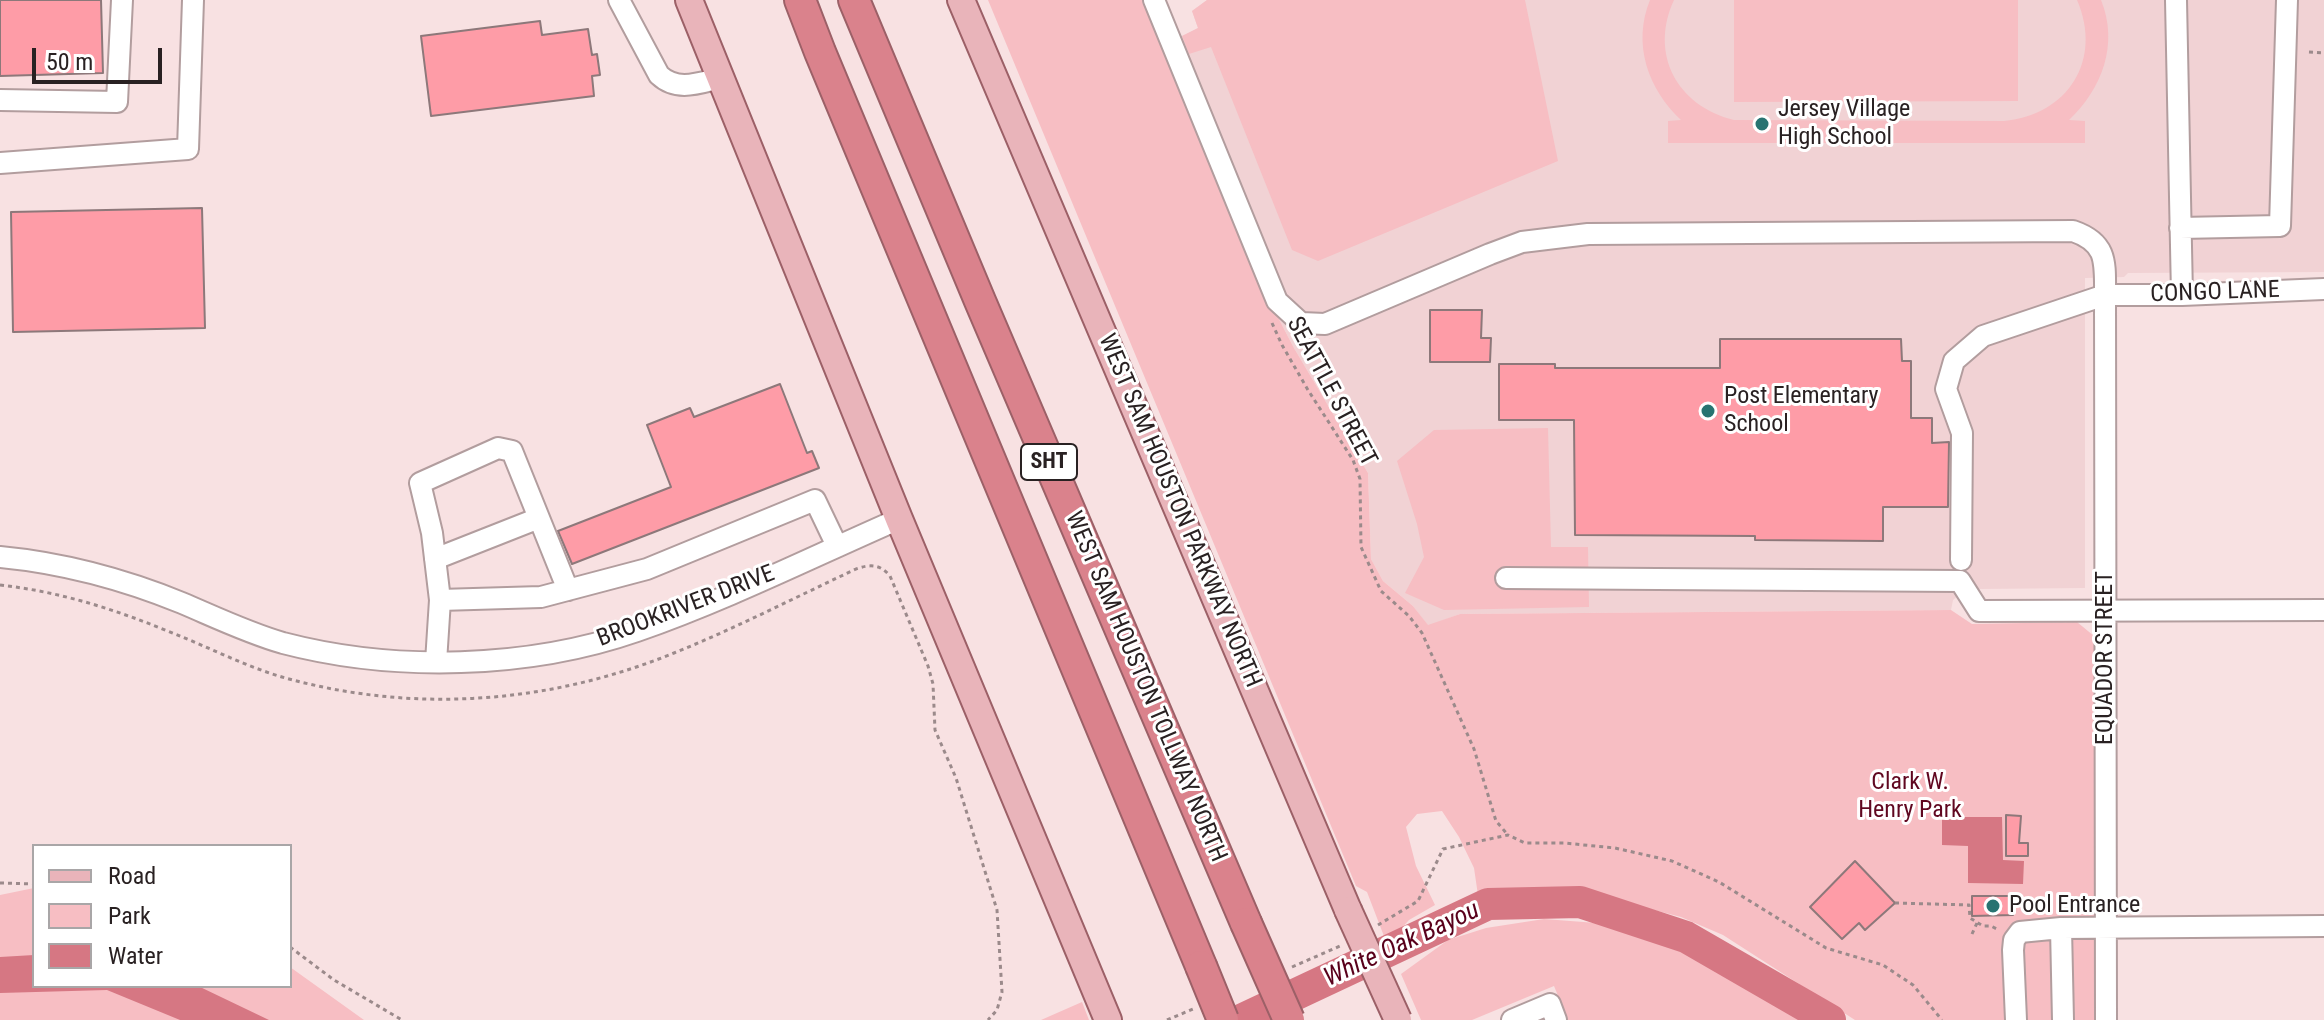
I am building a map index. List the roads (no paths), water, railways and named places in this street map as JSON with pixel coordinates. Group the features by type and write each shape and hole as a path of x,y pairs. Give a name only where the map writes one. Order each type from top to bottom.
{"highway":[{"name":"SHT","path":"800,0 1223,1020"},
{"name":"WEST SAM HOUSTON TOLLWAY NORTH","path":"854,0 1289,1020"}],"main road":[{"path":"689,0 899,519 1106,1014"},
{"name":"WEST SAM HOUSTON PARKWAY NORTH","path":"961,0 1348,910 1398,1020"}],"street":[{"path":"0,100 117,102 122,0"},
{"path":"0,163 188,149 193,0"},
{"path":"619,0 659,75 667,83 691,84 720,78"},
{"name":"EQUADOR STREET","path":"1154,0 1277,301 1301,323 1325,324 1522,242 1588,234 2073,231 2089,237 2100,248 2105,295 2106,1020"},
{"path":"2176,0 2182,295"},
{"path":"2180,228 2280,226 2287,0"},
{"name":"CONGO LANE","path":"1961,560 1962,433 1946,389 1954,361 1983,336 2105,295 2324,289"},
{"path":"436,662 440,600 432,533 420,483 498,448 512,451 568,590"},
{"path":"440,600 541,597 647,569 815,500 837,546"},
{"path":"435,559 539,518"},
{"name":"BROOKRIVER DRIVE","path":"0,557 49,562 126,583 283,643 345,654 436,662 532,657 634,632 691,611 899,519"},
{"path":"1506,578 1960,581 1979,611 2324,610"},
{"path":"2016,1020 2013,1000 2014,940 2020,932 2106,927 2324,926"},
{"path":"2061,928 2063,1020"},
{"path":"1512,1020 1550,1004 1556,1020"}],"water":[{"path":"1942,817 2002,817 2003,860 2024,861 2023,884 1968,883 1968,846 1942,845"},
{"path":"32,955 32,988 202,988 269,1020 180,1020 107,990 0,993 0,957"}],"waterway":[{"name":"White Oak Bayou","path":"1241,1020 1488,904 1580,902 1686,937 1830,1020"}],"place":[{"name":"Jersey Village High School","path":"1762,124"},
{"name":"Post Elementary School","path":"1708,411"},
{"name":"Pool Entrance","path":"1993,906"}],"park label":[{"name":"Clark W. Henry Park","path":"1910,797"}]}
